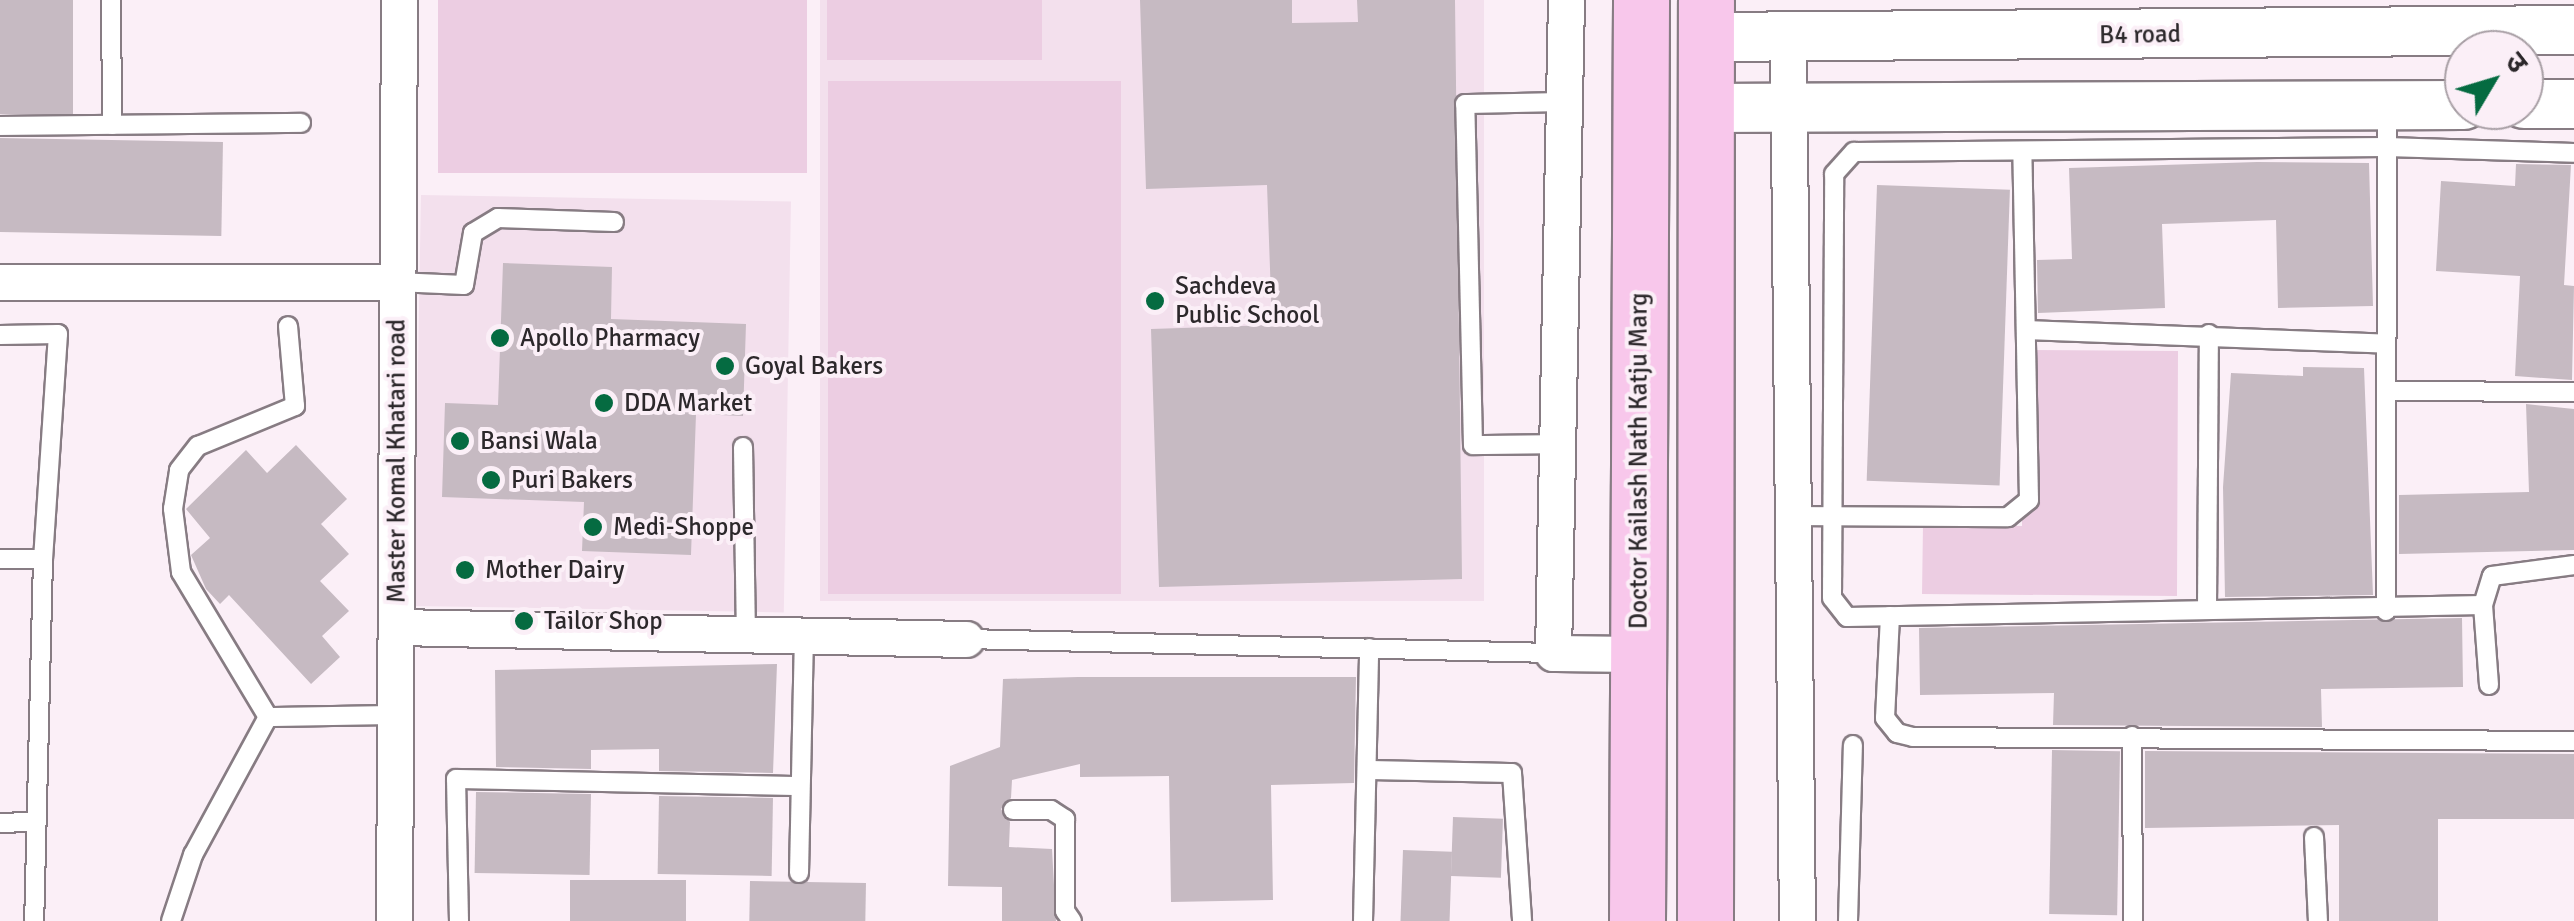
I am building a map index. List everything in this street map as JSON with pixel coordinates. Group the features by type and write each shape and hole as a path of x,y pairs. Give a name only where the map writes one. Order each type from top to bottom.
{"main road":[{"name":"Doctor Kailash Nath Katju Marg","path":"1637,921 1640,0"},
{"path":"1705,921 1706,19"}],"street":[{"name":"Master Komal Khatari road","path":"394,921 399,0"},
{"path":"1566,0 1553,652 1638,654"},
{"name":"B4 road","path":"1706,19 1788,37 2116,26 2574,30"},
{"path":"1788,37 1784,108 1797,921"},
{"path":"2544,104 2574,104"},
{"path":"1706,108 2387,126 2444,110"},
{"path":"0,282 396,282"},
{"path":"398,627 966,639"}],"lane":[{"path":"111,0 112,125"},
{"path":"1558,444 1473,445 1465,104 1564,102"},
{"path":"0,126 301,123"},
{"path":"2386,611 2387,126"},
{"path":"2483,606 2386,611 2207,608 1847,617 1837,610 1832,516 1834,174 1840,160 1854,152 2022,151 2387,126 2574,153"},
{"path":"1790,516 2008,518 2021,512 2029,500 2022,151"},
{"path":"396,282 464,285 472,234 498,218 614,222"},
{"path":"268,717 181,572 173,509 179,470 198,446 228,428 294,406 288,326"},
{"path":"2028,330 2209,334 2386,344"},
{"path":"0,336 58,334 42,559 34,921"},
{"path":"2207,608 2209,334"},
{"path":"2386,390 2574,392"},
{"path":"743,447 746,635"},
{"path":"0,560 42,559"},
{"path":"2489,685 2483,606 2486,587 2503,570 2574,564"},
{"path":"1890,616 1885,718 1897,733 2574,740"},
{"path":"798,873 797,786 804,636"},
{"path":"966,639 1553,652"},
{"path":"1363,921 1369,648"},
{"path":"268,717 397,715"},
{"path":"171,921 193,854 268,717"},
{"path":"2132,736 2133,921"},
{"path":"1848,921 1853,745"},
{"path":"1368,770 1512,773 1522,921"},
{"path":"459,921 456,779 797,786"},
{"path":"1013,810 1051,810 1066,819 1065,911 1072,921"},
{"path":"0,823 34,822"},
{"path":"2314,837 2318,921"}],"shaded area":[{"path":"438,0 807,0 807,173 438,173"},
{"name":"Sachdeva Public School","path":"820,0 1484,0 1484,601 820,601"},
{"path":"827,0 1042,0 1042,60 827,60"},
{"path":"828,81 1121,81 1121,594 828,594"},
{"name":"DDA Market","path":"421,195 791,201 784,612 414,606"},
{"path":"2023,350 2178,351 2177,596 1922,594 1923,525 2022,526"}],"building":[{"path":"0,0 73,0 73,114 0,114"},
{"path":"1140,0 1292,0 1292,23 1358,22 1357,0 1455,0 1462,579 1159,587 1151,329 1272,325 1267,185 1146,189"},
{"path":"0,138 223,142 221,236 0,232"},
{"path":"2369,163 2373,306 2278,308 2276,220 2162,224 2165,308 2038,313 2037,260 2072,259 2069,168"},
{"path":"2516,164 2571,165 2564,285 2574,286 2572,380 2515,376 2520,276 2436,271 2441,181 2515,186"},
{"path":"1877,185 2010,190 2000,485 1867,481"},
{"path":"503,263 612,267 611,319 746,324 743,416 696,414 691,555 582,551 584,502 442,497 445,403 498,405"},
{"path":"2303,367 2364,368 2373,595 2225,597 2223,487 2231,373 2303,376"},
{"path":"2526,404 2574,409 2574,550 2399,554 2399,495 2529,492"},
{"path":"296,445 347,499 321,524 349,554 320,581 349,611 322,636 340,657 311,684 229,595 220,604 206,589 191,555 210,538 186,509 246,450 267,473"},
{"path":"2462,618 2463,687 2321,689 2322,727 2053,725 2054,693 1920,695 1919,628"},
{"path":"777,664 773,773 659,771 659,749 591,750 591,769 496,767 495,670"},
{"path":"1356,677 1354,783 1271,785 1273,900 1171,902 1169,776 1080,777 1080,764 1012,780 1011,798 1001,809 1010,822 1009,847 1052,849 1056,921 1002,921 1002,887 948,886 950,766 1000,747 1003,679"},
{"path":"2052,750 2120,751 2117,915 2049,914"},
{"path":"2145,751 2574,754 2574,819 2438,819 2438,921 2339,921 2339,825 2145,828"},
{"path":"476,792 591,794 590,875 475,873"},
{"path":"659,796 773,798 772,876 658,874"},
{"path":"1453,817 1503,819 1501,878 1451,876"},
{"path":"1403,850 1452,852 1450,921 1401,921"},
{"path":"570,880 686,880 686,921 570,921"},
{"path":"750,881 866,883 865,921 749,921"}],"place":[{"name":"Sachdeva Public School","path":"1155,301"},
{"name":"Apollo Pharmacy","path":"500,338"},
{"name":"Goyal Bakers","path":"725,366"},
{"name":"DDA Market","path":"604,403"},
{"name":"Bansi Wala","path":"460,441"},
{"name":"Puri Bakers","path":"491,480"},
{"name":"Medi-Shoppe","path":"593,527"},
{"name":"Mother Dairy","path":"465,570"},
{"name":"Tailor Shop","path":"524,621"}]}
